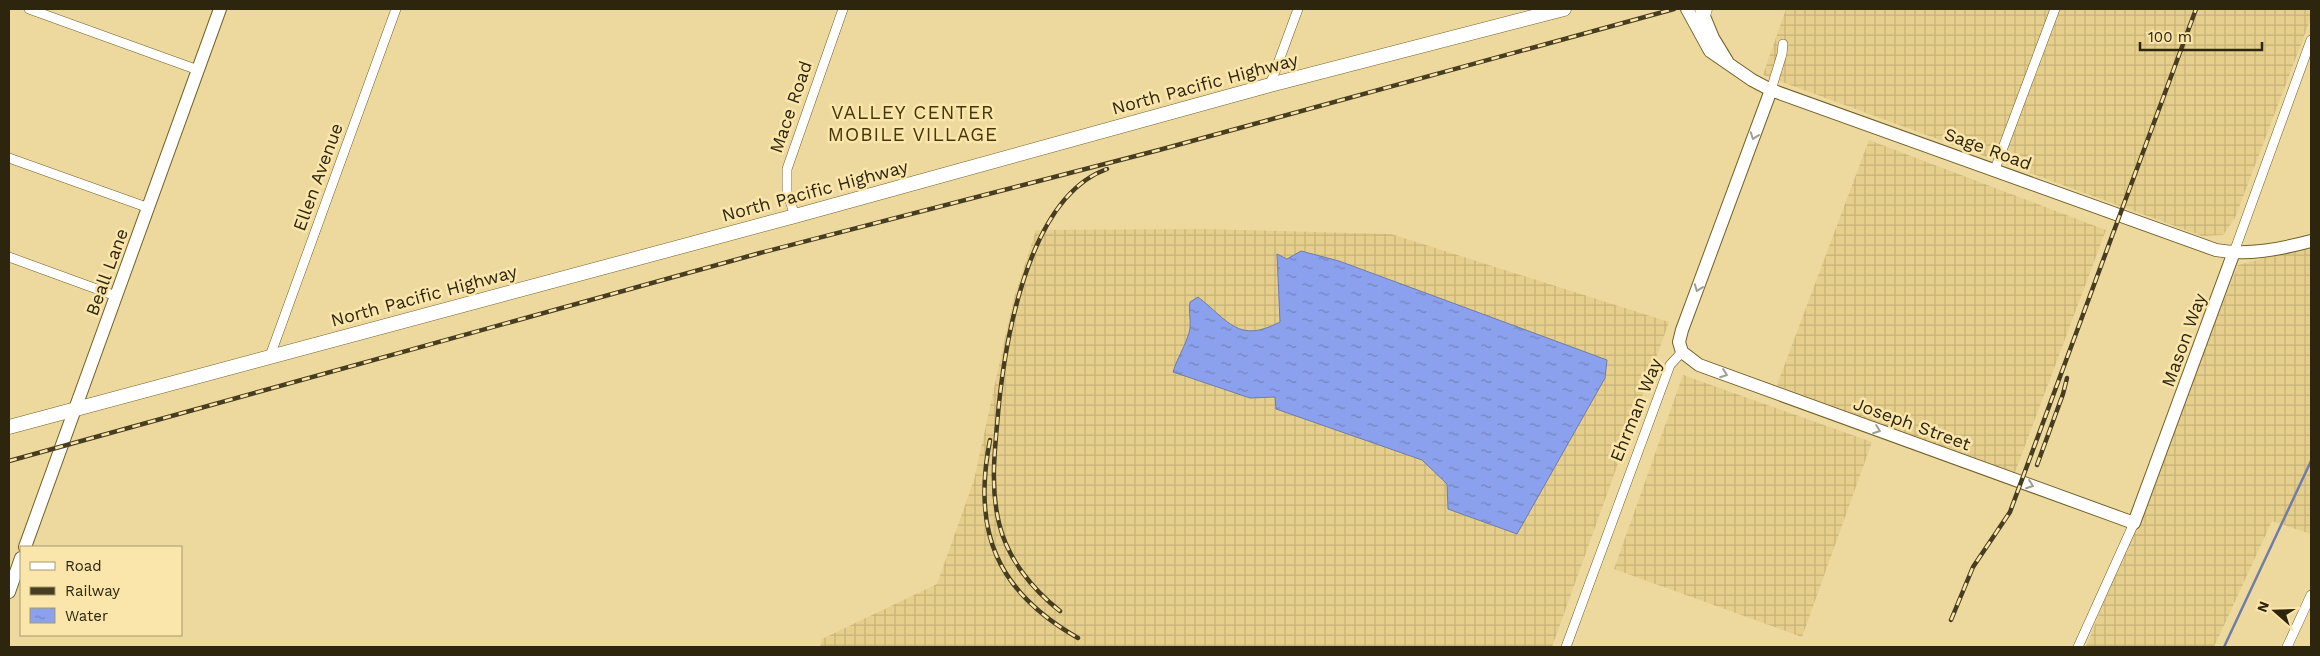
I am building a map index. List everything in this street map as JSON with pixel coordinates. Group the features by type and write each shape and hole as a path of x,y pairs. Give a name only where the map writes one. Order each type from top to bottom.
{"main road":[{"name":"North Pacific Highway","path":"9,428 1270,86 1564,9"}],"street":[{"path":"29,9 198,70"},
{"name":"Beall Lane","path":"25,546 220,9"},
{"name":"Ellen Avenue","path":"270,356 396,9"},
{"name":"Mace Road","path":"795,216 787,192 787,169 843,9"},
{"path":"1270,86 1298,9"},
{"name":"Sage Road","path":"1687,9 1710,51 1771,90 2209,247 2234,252 2281,248 2311,241"},
{"path":"1995,169 2055,9"},
{"path":"1703,11 1712,38 1728,63"},
{"name":"Mason Way","path":"2078,647 2134,523 2311,40"},
{"name":"Ehrman Way","path":"1566,647 1670,365 1682,352 1679,342 1682,330 1771,90 1782,54 1783,44"},
{"path":"9,158 148,208"},
{"path":"9,257 116,296"},
{"name":"Joseph Street","path":"1682,352 1699,365 2134,523"},
{"path":"9,592 20,561"},
{"path":"2287,647 2311,595"}],"shaded area":[{"path":"1786,9 2311,9 2311,18 2235,218 2223,235 2202,236 1763,75"},
{"path":"1869,140 2106,230 2014,475 1777,385"},
{"path":"1203,229 1391,234 1669,322 1552,647 820,647 822,639 937,584 974,480 1013,301 1036,230"},
{"path":"2311,246 2311,534 2272,521 2214,647 2086,647 2238,265"},
{"path":"1683,375 1872,442 1802,637 1614,569"}],"water":[{"path":"1301,251 1339,261 1607,360 1605,378 1517,534 1448,509 1447,484 1422,460 1276,409 1275,397 1250,398 1173,372 1189,333 1190,302 1198,297 1226,321 1244,330 1254,331 1280,322 1277,254 1287,259"}],"waterway":[{"path":"2224,647 2311,461"}],"railway":[{"path":"9,461 760,253 1159,150 1674,9"},
{"path":"1951,620 1973,567 2010,512 2196,9"},
{"path":"1060,611 1040,593 1022,572 1008,548 999,523 996,511 994,474 1000,394 1013,319 1024,280 1038,243 1056,211 1079,185 1107,169"},
{"path":"2037,465 2067,378"},
{"path":"990,440 985,473 985,503 988,530 996,556 1009,579 1027,600 1050,620 1078,638"}],"district":[{"name":"VALLEY CENTER MOBILE VILLAGE","path":"913,123"}]}
